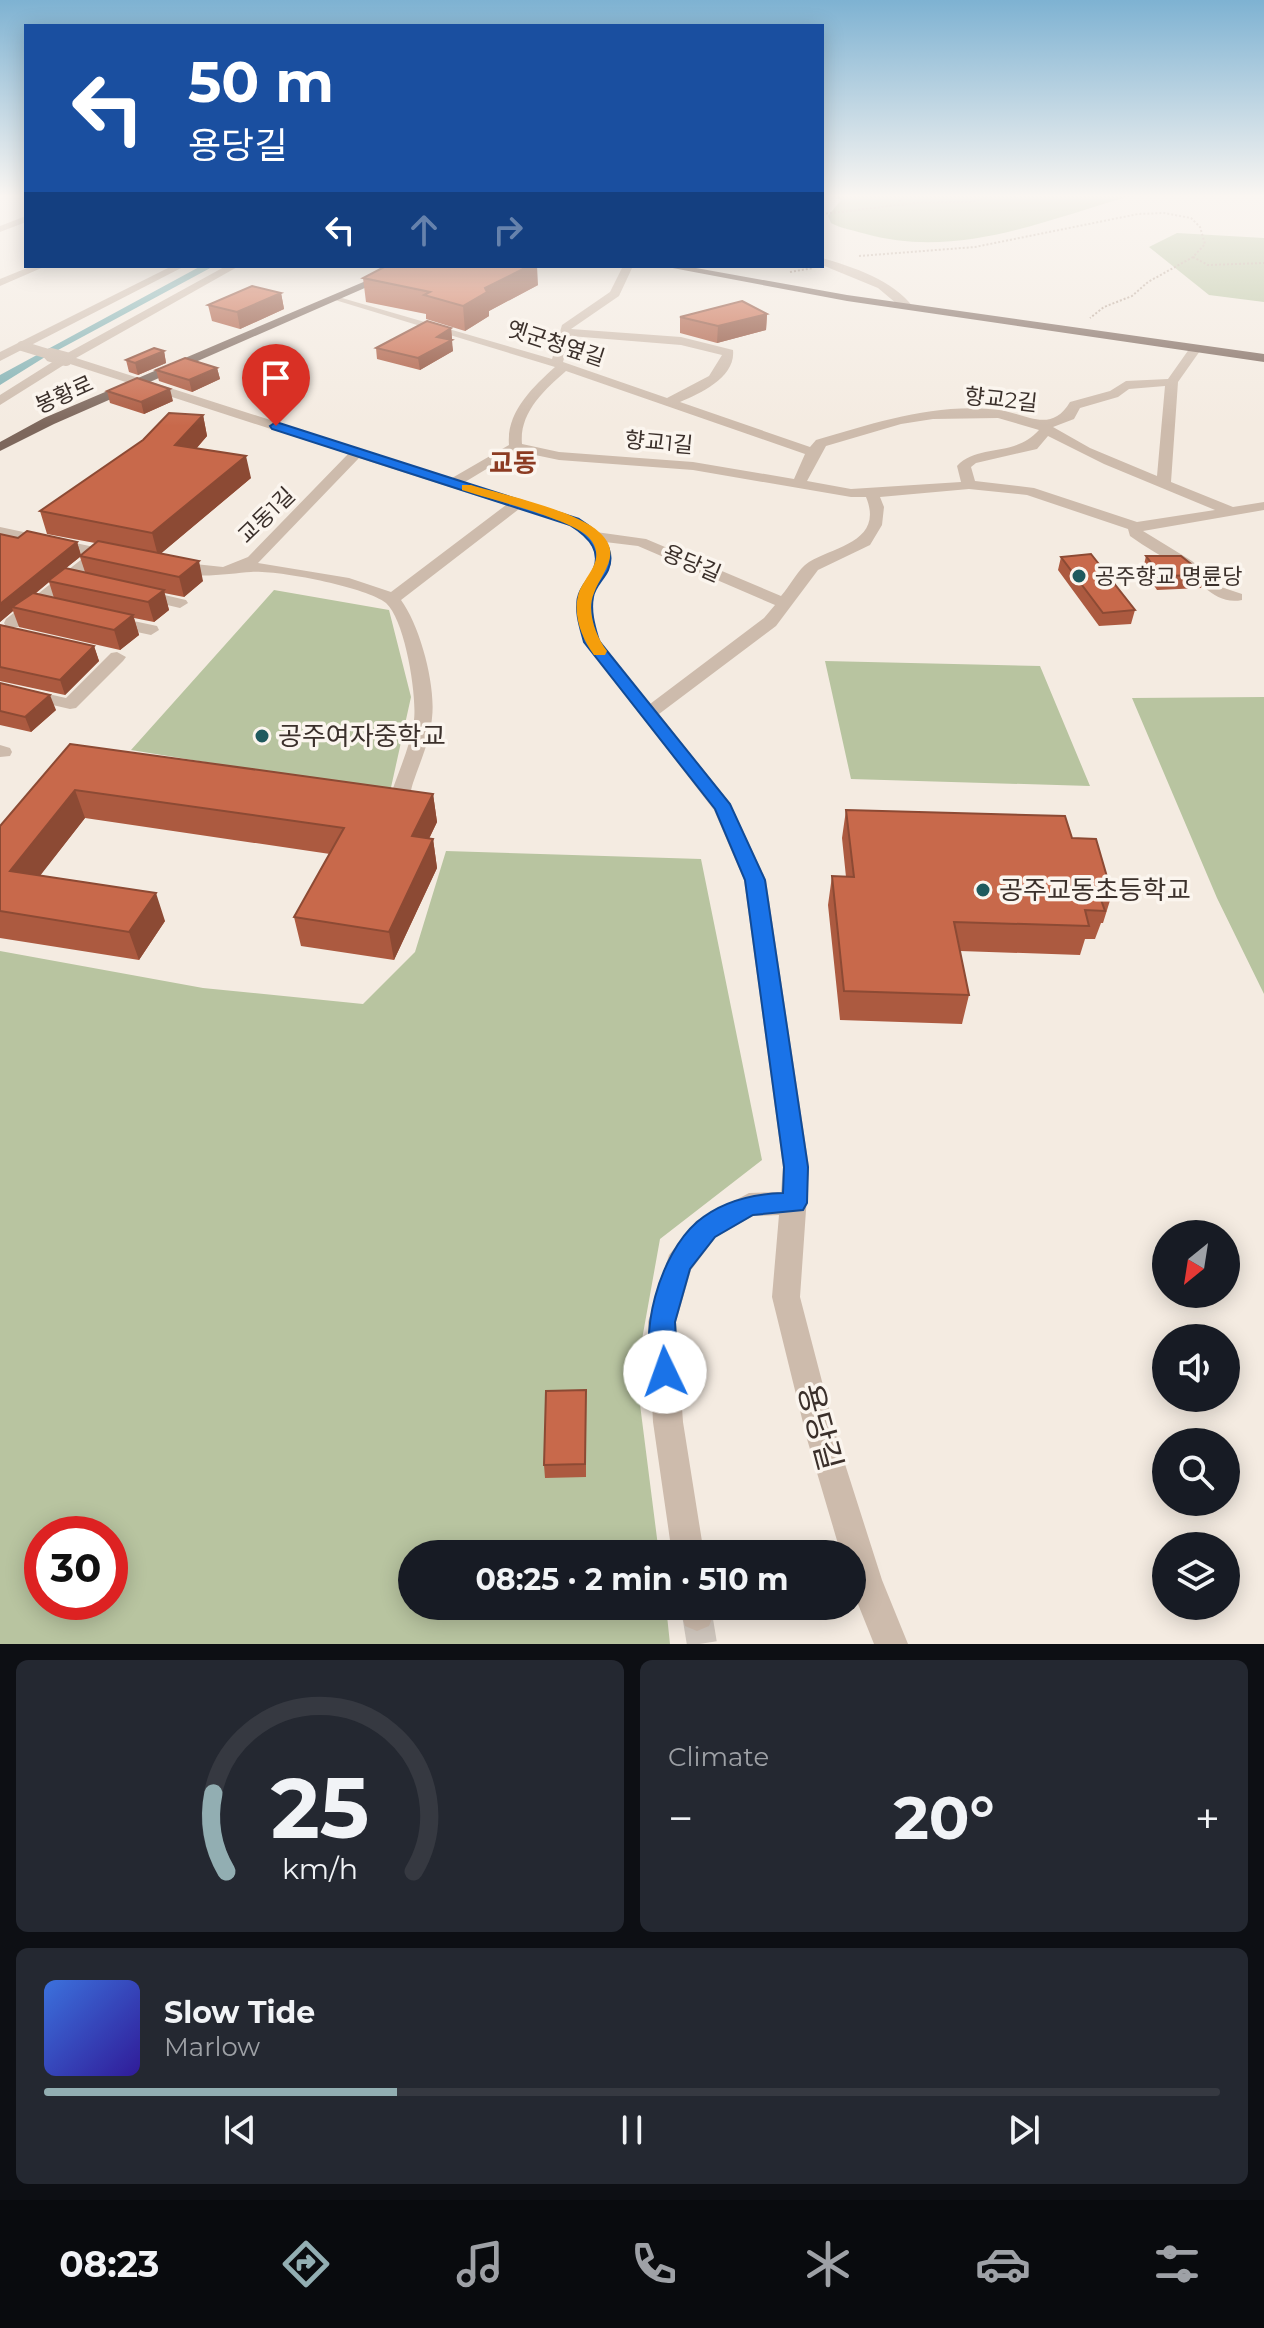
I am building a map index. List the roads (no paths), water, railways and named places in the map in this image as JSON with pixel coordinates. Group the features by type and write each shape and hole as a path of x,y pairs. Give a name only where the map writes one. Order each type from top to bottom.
{"main road":[{"name":"봉황로","path":"0,447 49,421 395,273"},
{"path":"706,273 907,307 1264,358"}],"street":[{"path":"0,283 25,273"},
{"path":"0,357 167,273"},
{"path":"0,401 66,359 222,273"},
{"path":"454,483 506,450 516,447 514,439 523,412 560,365 566,327 615,294 625,273"},
{"path":"849,273 891,291 904,299 907,307"},
{"name":"옛군청옆길","path":"339,298 560,365 813,452"},
{"path":"566,332 681,341 729,353 726,365 701,388 668,402"},
{"path":"0,339 22,346"},
{"name":"용당길","path":"22,346 574,522 596,536 641,542 784,603"},
{"path":"1164,482 1172,382 1196,348"},
{"name":"향교2길","path":"813,452 821,443 900,420 933,415 998,414 1043,426 1069,416 1075,405 1114,394 1126,385 1172,382"},
{"path":"969,485 964,466 971,460 1032,446 1043,426 1098,459 1164,482 1232,512"},
{"name":"향교1길","path":"516,447 559,456 693,466 871,493 969,485 1029,491 1136,527 1264,506"},
{"name":"교동1길","path":"154,564 225,572 253,560 357,452"},
{"path":"799,483 813,452"},
{"path":"649,713 770,622 812,567 865,542 875,525 877,507 871,493"},
{"path":"392,599 516,504"},
{"path":"1136,527 1135,533 1187,564 1215,590 1236,597"},
{"path":"0,531 127,558"},
{"name":"용당길","path":"596,536 603,567 585,595 585,618 592,642 723,808 755,880 796,1167 786,1297 822,1439 865,1580 891,1644"},
{"path":"6,627 43,606 75,580 99,553"},
{"path":"225,572 252,567 346,582 368,587 392,599 408,632 423,692 423,718 416,759 401,790 397,807"},
{"path":"124,591 180,603"},
{"path":"94,617 151,630"},
{"path":"6,627 29,638"},
{"path":"0,688 70,704 110,655"},
{"path":"686,1540 668,1422 662,1322 679,1264 706,1229 749,1205 795,1203"}],"water":[{"path":"189,273 202,273 45,357 0,385 0,375"}],"tunnel":[{"path":"698,1620 702,1644"}],"place":[{"name":"공주향교 명륜당","path":"1079,576"},
{"name":"공주여자중학교","path":"262,736"},
{"name":"공주교동초등학교","path":"983,890"}],"district":[{"name":"교동","path":"513,463"}]}
